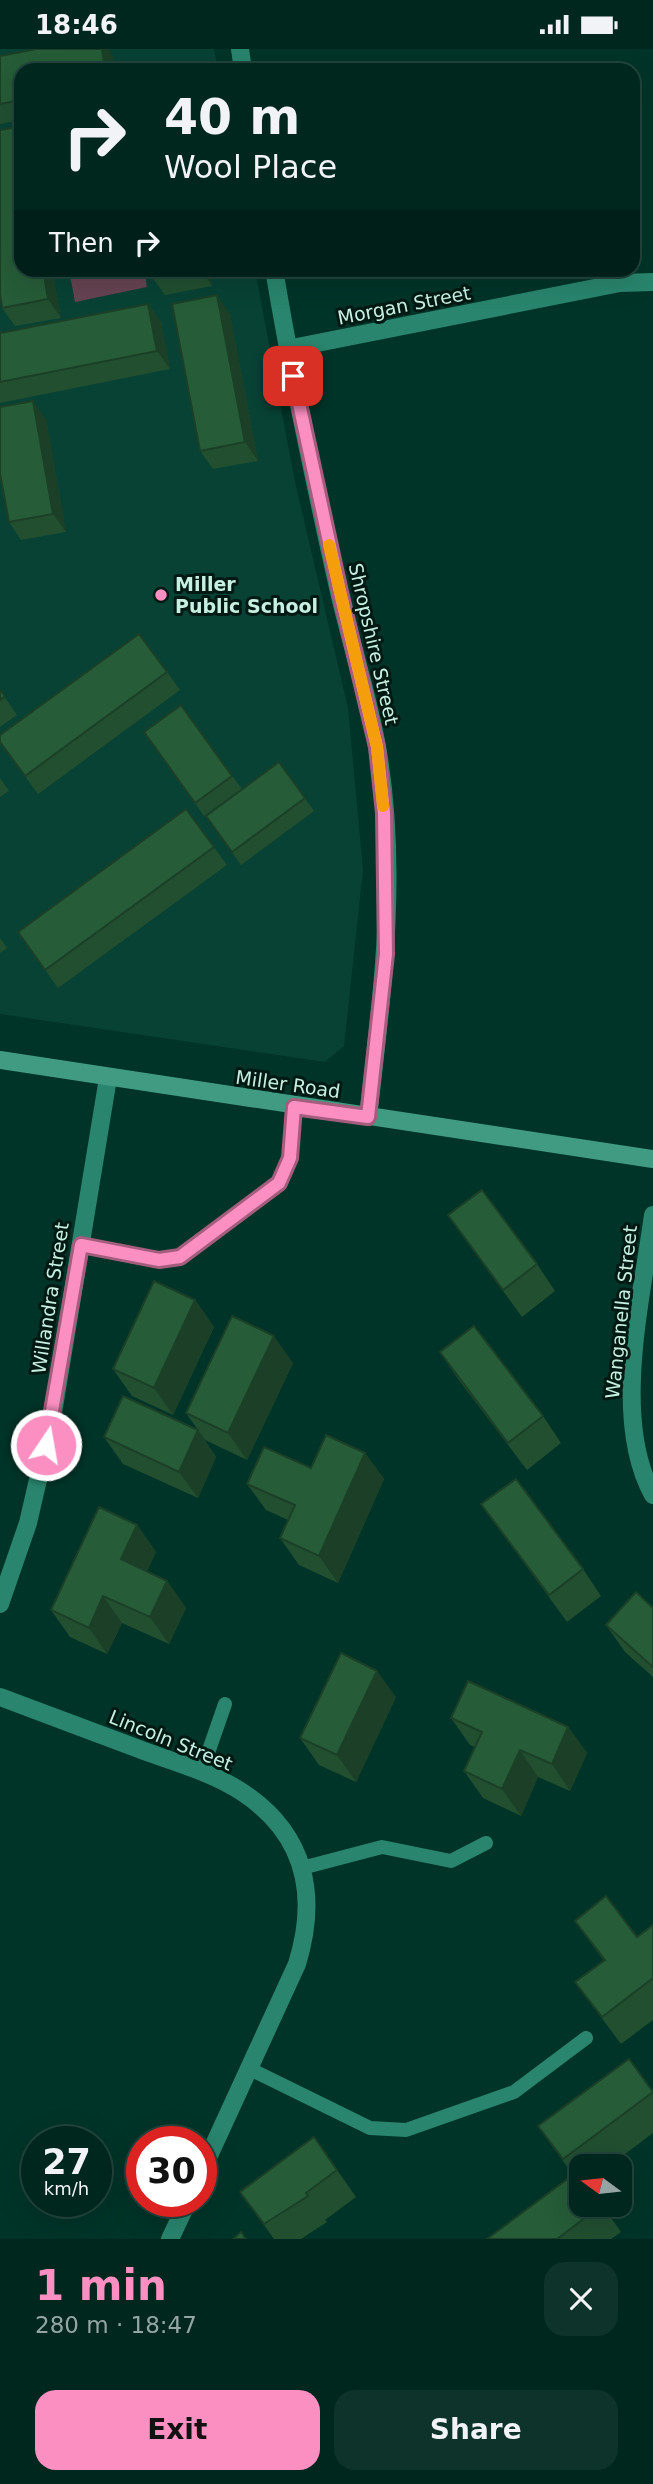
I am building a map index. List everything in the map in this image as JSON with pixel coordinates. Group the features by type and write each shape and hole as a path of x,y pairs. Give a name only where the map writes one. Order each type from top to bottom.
{"street":[{"name":"Shropshire Street","path":"275,277 287,349 379,760 385,825 386,954 368,1117"},
{"name":"Morgan Street","path":"287,349 620,283 653,282"},
{"name":"Miller Road","path":"0,1060 294,1107 653,1159"},
{"name":"Willandra Street","path":"0,1604 28,1523 40,1471 108,1078"},
{"name":"Wanganella Street","path":"653,1215 632,1376 631,1431 642,1476 653,1495"},
{"name":"Lincoln Street","path":"0,1696 242,1791 264,1809 293,1847 302,1868 309,1905 307,1931 297,1965 217,2139"},
{"path":"170,2239 180,2217"}],"lane":[{"path":"81,1245 159,1260 180,1257 279,1183 290,1158 294,1107"},
{"path":"201,1773 225,1704"},
{"path":"302,1868 382,1847 451,1861 486,1843"},
{"path":"250,2070 370,2128 405,2130 514,2092 586,2038"}],"shaded area":[{"name":"Miller Public School","path":"0,49 214,49 217,63 14,63 14,277 256,277 295,482 348,708 363,870 344,1046 325,1062 0,1014"},
{"path":"70,277 145,277 147,287 75,302"}],"building":[{"path":"36,49 102,49 104,63 14,63 14,101 0,104 0,56"},
{"path":"14,128 14,277 44,277 48,299 2,308 0,294 0,130"},
{"path":"217,295 245,442 200,451 172,304"},
{"path":"148,304 157,351 0,382 0,333"},
{"path":"33,401 53,514 9,522 0,474 0,407"},
{"path":"139,634 167,672 25,776 0,742 0,735"},
{"path":"181,705 232,776 195,803 144,732"},
{"path":"279,762 305,798 232,852 206,816"},
{"path":"186,809 214,847 45,970 18,932"},
{"path":"482,1190 537,1264 503,1290 448,1215"},
{"path":"154,1281 195,1300 154,1388 113,1369"},
{"path":"232,1316 274,1336 228,1433 186,1413"},
{"path":"474,1326 543,1416 508,1443 440,1352"},
{"path":"123,1396 198,1430 179,1472 104,1437"},
{"path":"326,1435 365,1453 319,1556 280,1538 295,1505 247,1484 264,1447 311,1468"},
{"path":"516,1479 583,1569 549,1595 481,1504"},
{"path":"99,1507 137,1525 121,1559 167,1581 150,1617 103,1596 89,1628 51,1610"},
{"path":"636,1592 653,1608 653,1667 606,1625"},
{"path":"341,1653 377,1671 337,1755 300,1738"},
{"path":"468,1681 568,1727 552,1764 520,1750 502,1789 464,1771 482,1732 451,1718"},
{"path":"606,1896 637,1937 653,1925 653,1978 602,2017 575,1982 605,1960 575,1921"},
{"path":"629,2059 653,2092 563,2159 538,2126"},
{"path":"314,2137 337,2170 306,2193 308,2196 264,2224 240,2192"},
{"path":"569,2178 569,2217 586,2217 557,2239 487,2239"},
{"path":"241,2232 246,2239 233,2239"}],"slow traffic":[{"path":"329,545 377,747 383,806"}],"place":[{"name":"Miller Public School","path":"161,595"}],"route":[{"path":"46,1445 81,1245 159,1260 180,1257 279,1183 290,1158 294,1107 368,1117 386,954 384,813 377,747 293,376"}]}
